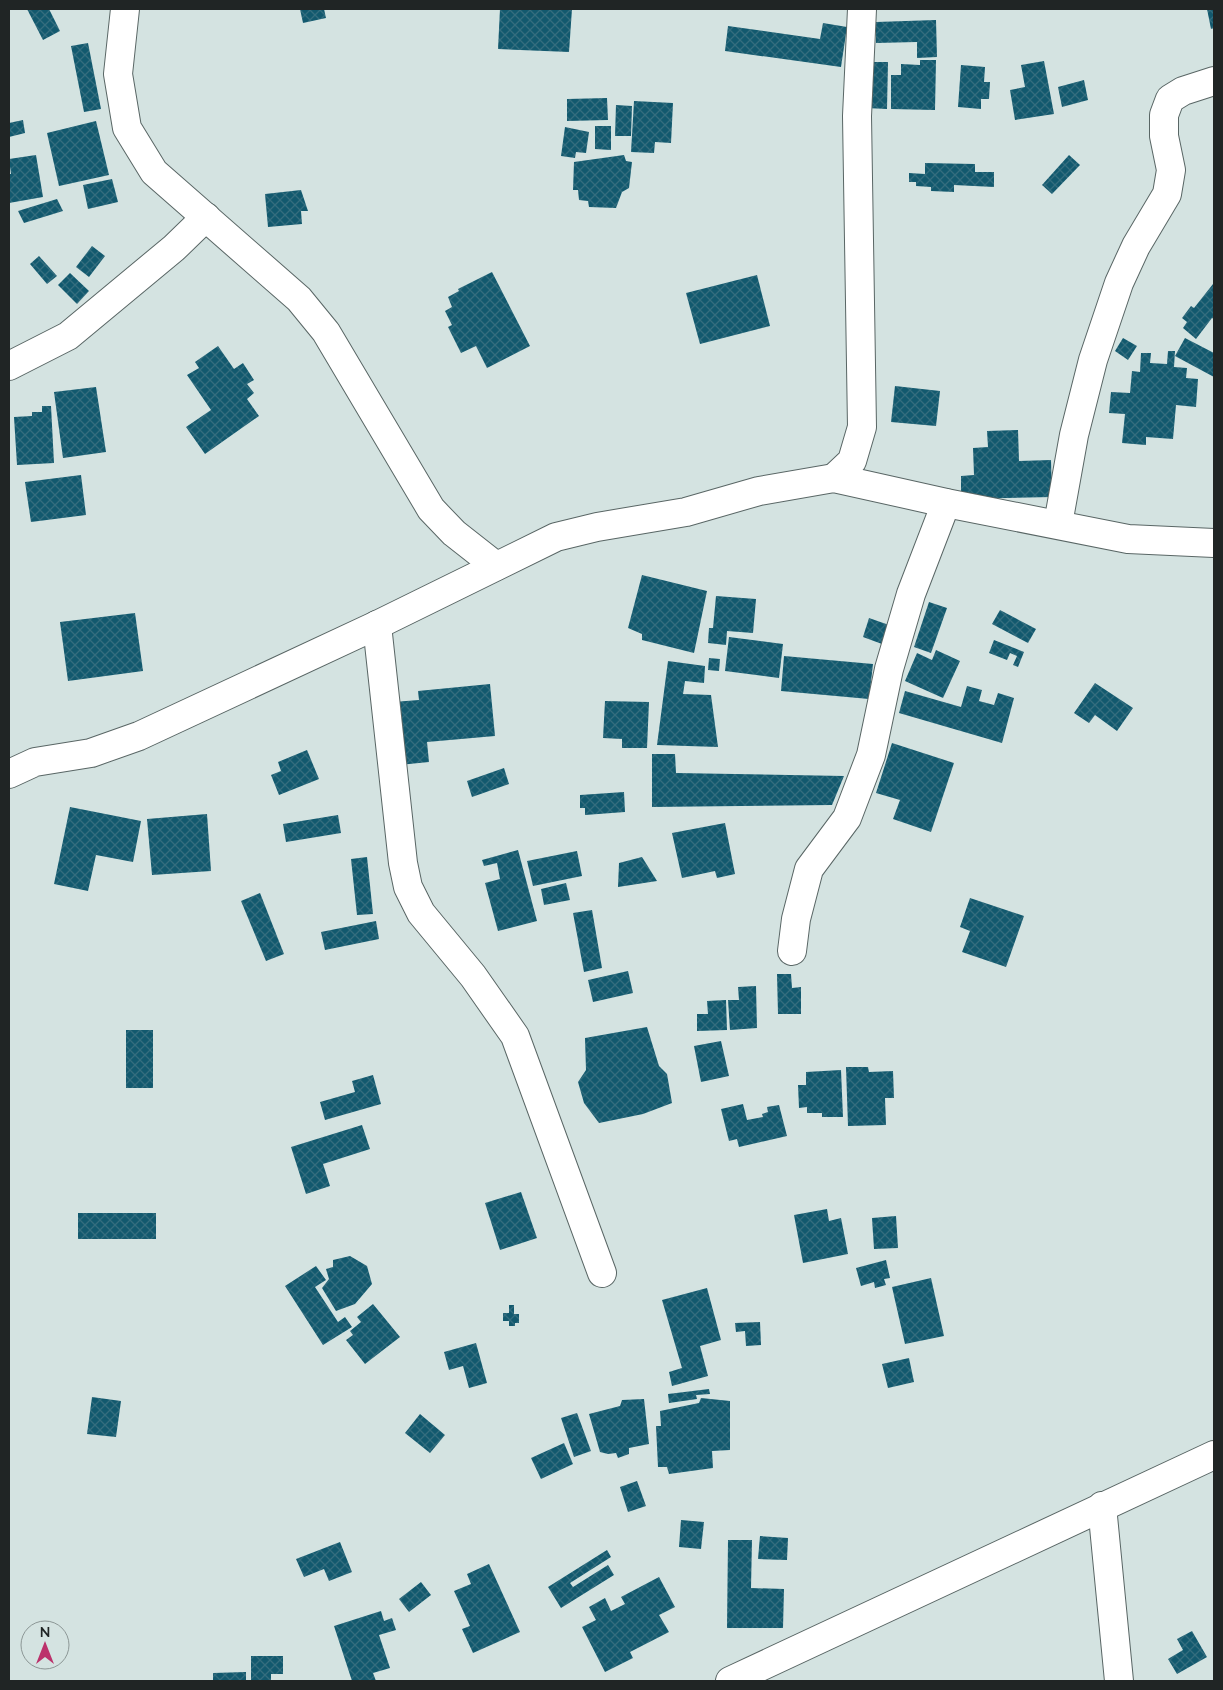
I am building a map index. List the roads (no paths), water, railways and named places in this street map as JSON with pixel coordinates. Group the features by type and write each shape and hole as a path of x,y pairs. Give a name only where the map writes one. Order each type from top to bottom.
{"street":[{"path":"125,9 118,74 127,128 154,172 299,299 326,332 431,509 454,533 496,566"},
{"path":"834,478 852,461 862,427 857,116 862,9"},
{"path":"1058,524 1074,436 1093,360 1119,283 1136,246 1167,194 1171,170 1164,136 1164,114 1170,99 1182,91 1214,81"},
{"path":"9,366 68,336 174,248 206,217"},
{"path":"9,774 36,762 91,753 139,736 377,625 556,537 598,527 686,512 759,491 834,478 946,503 1128,539 1214,543"},
{"path":"792,951 796,919 809,869 847,818 871,755 889,670 911,594 946,503"},
{"path":"377,625 403,863 408,887 421,913 473,976 515,1036 602,1273"},
{"path":"730,1681 1214,1455"},
{"path":"1102,1506 1119,1681"}]}
